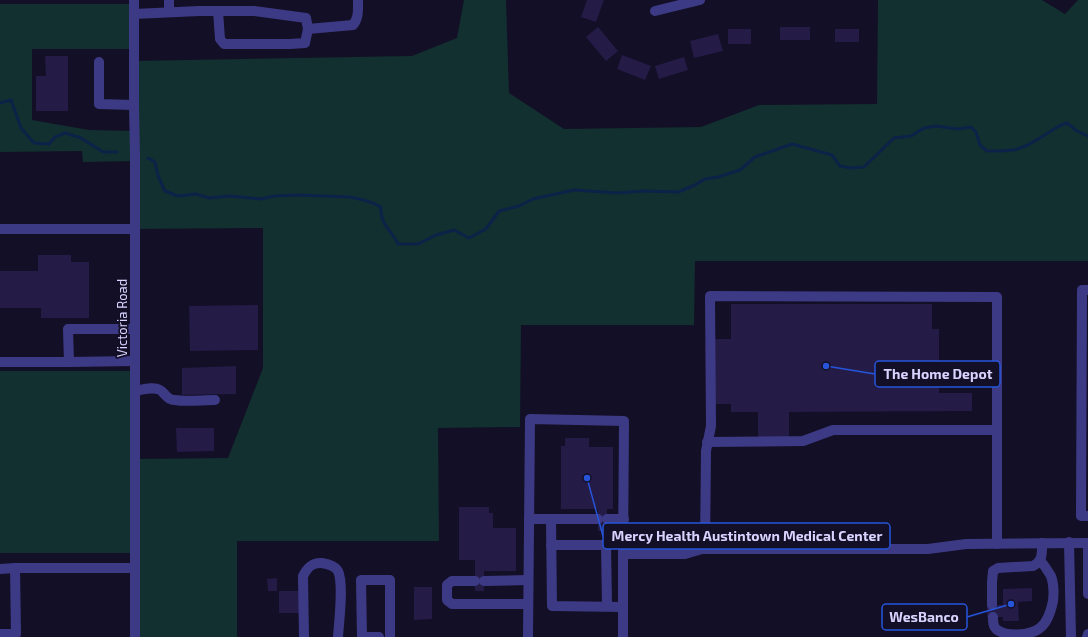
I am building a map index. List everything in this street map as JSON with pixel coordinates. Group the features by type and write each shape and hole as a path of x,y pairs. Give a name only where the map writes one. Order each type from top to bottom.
{"street":[{"name":"Victoria Road","path":"134,0 135,637"},
{"path":"169,0 169,12"},
{"path":"308,29 353,25 356,21 358,13 358,0"},
{"path":"655,11 700,0"},
{"path":"134,14 169,12 218,11 254,11 306,18 308,29 304,43 224,44 220,40 218,11"},
{"path":"99,62 99,104 134,105"},
{"path":"0,229 135,230"},
{"path":"1088,290 1082,290 1085,395 1081,516 1088,516"},
{"path":"705,549 706,451 711,426 710,296 996,297 997,544"},
{"path":"69,362 68,329 135,329"},
{"path":"0,362 135,361"},
{"path":"135,391 157,388 173,400 215,400"},
{"path":"528,637 530,419 624,421 623,637"},
{"path":"707,442 803,441 833,430 997,430"},
{"path":"529,519 624,519"},
{"path":"551,519 552,606 623,607"},
{"path":"623,554 685,554 705,549 928,549 964,545 1069,542 1088,543 1088,594"},
{"path":"1069,542 1071,637"},
{"path":"992,606 994,571 998,568 1033,566 1040,560 1042,555 1042,543"},
{"path":"551,545 606,545 607,606"},
{"path":"993,618 993,624 1000,633 1017,636 1032,633 1046,622 1052,607 1054,584 1051,575 1040,560"},
{"path":"304,637 303,576 311,565 319,563 329,564 337,570 341,580 338,637"},
{"path":"0,634 16,634 16,568"},
{"path":"0,569 135,568"},
{"path":"379,637 362,637 361,580 390,580 390,637"},
{"path":"528,580 452,581 447,585 447,600 452,604 528,604"}],"green space":[{"path":"464,0 506,0 509,93 564,129 701,127 759,105 877,104 878,0 1042,0 1065,14 1078,0 1088,0 1088,261 695,261 694,325 521,325 520,427 438,428 439,541 237,541 237,637 135,637 135,553 0,553 0,371 135,371 135,459 228,458 263,368 263,228 135,229 135,161 83,162 82,151 0,152 0,4 134,4 134,49 32,49 32,120 89,130 134,131 134,61 412,56 457,38"}],"building":[{"path":"587,0 604,0 596,22 581,17"},
{"path":"598,27 618,51 606,61 586,37"},
{"path":"780,27 810,27 810,40 780,40"},
{"path":"728,29 751,29 751,44 728,44"},
{"path":"835,29 859,29 859,42 835,42"},
{"path":"718,34 723,51 694,58 690,41"},
{"path":"622,55 651,66 645,80 617,69"},
{"path":"45,56 68,56 68,111 36,111 36,76 46,76"},
{"path":"684,57 688,70 659,79 655,66"},
{"path":"38,255 71,255 71,262 89,262 89,318 41,318 41,308 0,308 0,271 38,271"},
{"path":"731,304 932,304 932,329 939,329 939,393 972,393 972,411 789,412 789,437 758,437 758,412 731,412 731,404 713,404 713,339 731,339"},
{"path":"258,305 258,350 190,351 189,306"},
{"path":"236,366 236,394 182,395 182,368"},
{"path":"176,428 214,428 214,451 177,452"},
{"path":"565,438 589,438 589,447 613,447 613,509 607,509 607,531 598,531 598,509 561,509 561,446 565,446"},
{"path":"459,507 489,507 489,513 493,513 493,528 516,528 516,571 484,571 484,591 475,591 475,560 459,560"},
{"path":"277,578 277,591 268,591 267,579"},
{"path":"414,587 432,587 432,619 414,620"},
{"path":"1032,588 1032,601 1018,602 1019,621 1003,621 1003,617 987,617 987,605 1003,605 1003,589"},
{"path":"279,591 299,591 299,613 279,613"}],"waterway":[{"path":"0,103 11,100 21,128 34,143 49,144 55,137 65,133 81,138 103,152 117,152"},
{"path":"148,158 155,162 158,176 165,191 178,196 196,194 209,198 230,196 261,199 274,196 297,195 350,197 362,199 381,207 382,218 398,244 418,244 436,235 454,230 469,238 486,229 499,211 519,206 533,199 574,190 617,193 644,191 678,192 705,179 718,177 740,170 755,157 792,144 832,155 840,166 851,168 864,167 894,138 911,136 924,128 936,126 958,129 971,127 976,132 980,145 987,151 1014,150 1028,145 1059,126 1067,123 1077,131 1088,136"}],"place":[{"name":"The Home Depot","path":"826,366"},
{"name":"Mercy Health Austintown Medical Center","path":"587,478"},
{"name":"WesBanco","path":"1011,604"}]}
